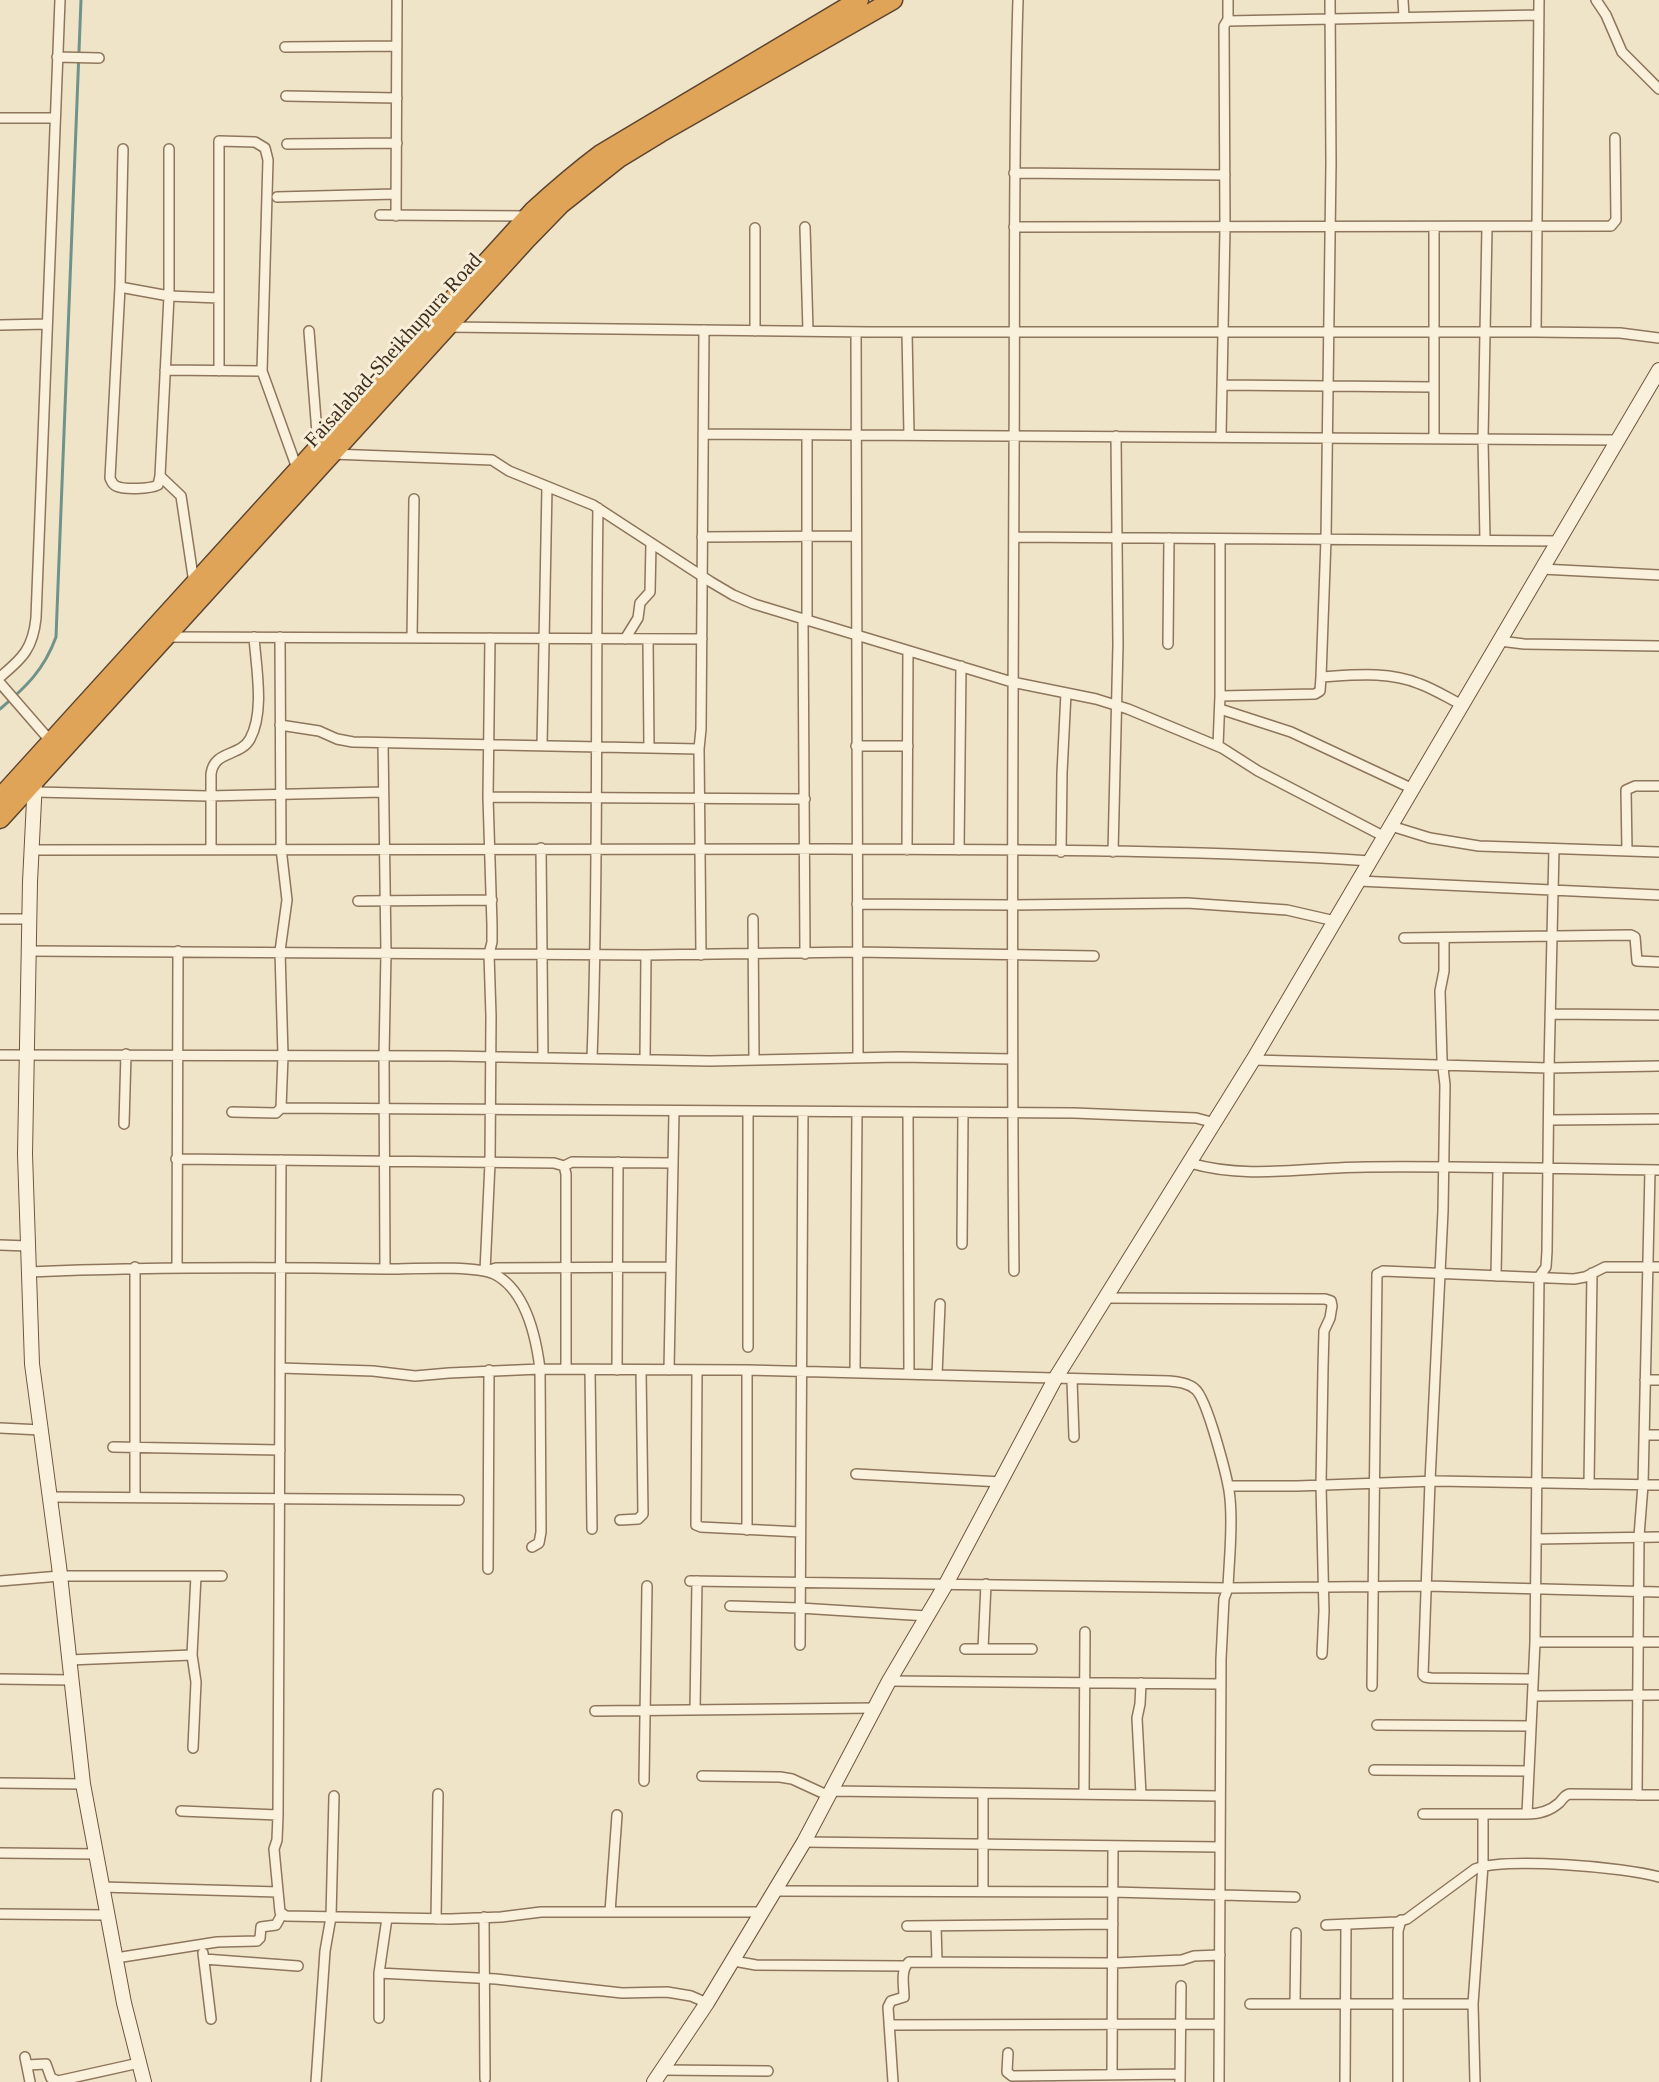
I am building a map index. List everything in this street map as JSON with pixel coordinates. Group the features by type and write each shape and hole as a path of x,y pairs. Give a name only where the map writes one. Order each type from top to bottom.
{"highway":[{"name":"Faisalabad-Sheikhupura Road","path":"0,798 166,637 529,216 573,174 601,154 860,0"},
{"name":"Faisalabad-Sheikhupura Road","path":"0,819 35,786 55,747 194,585 298,471 325,451 448,327 561,204 610,165 660,133 893,0"}],"main road":[{"path":"658,2076 734,1961 804,1842 889,1681 946,1584 1055,1379 1253,1060 1659,370"},
{"path":"35,786 25,1154 32,1364 60,1576 83,1784 124,2003 144,2082"}],"street":[{"path":"0,676 23,657 35,632 60,0"},
{"path":"396,216 397,0"},
{"path":"1014,1271 1012,682 1014,173 1018,0"},
{"path":"1221,437 1225,228 1224,26 1228,20 1228,0"},
{"path":"1220,696 1315,694 1320,691 1326,539 1330,0"},
{"path":"1403,0 1404,17"},
{"path":"1536,332 1539,0"},
{"path":"1596,0 1606,15 1623,52 1659,89"},
{"path":"1228,20 1539,15"},
{"path":"285,47 397,46"},
{"path":"57,57 99,58"},
{"path":"286,96 397,98"},
{"path":"0,118 55,118"},
{"path":"1014,227 1434,228 1614,225 1616,220 1615,138"},
{"path":"219,371 219,141 255,142 265,148 268,160 262,371 298,471"},
{"path":"287,144 397,142"},
{"path":"123,149 120,287 110,478 112,484 117,487 152,489 158,485 160,476 169,296 169,149"},
{"path":"1014,173 1225,175"},
{"path":"277,197 396,194"},
{"path":"380,215 529,216"},
{"path":"805,227 808,331"},
{"path":"1485,540 1483,439 1486,227"},
{"path":"754,331 755,228"},
{"path":"1434,228 1434,439"},
{"path":"120,287 169,296 219,298"},
{"path":"0,325 47,324"},
{"path":"448,327 856,332 1536,332 1620,333 1659,338"},
{"path":"700,955 699,749 704,330"},
{"path":"309,331 325,451 488,459 503,468 598,508 743,600 772,611 1012,682 1116,705 1218,746 1258,771 1388,831 1468,844 1659,852"},
{"path":"856,332 858,1058"},
{"path":"907,332 909,435"},
{"path":"165,370 262,371"},
{"path":"1222,385 1433,387"},
{"path":"703,434 1618,440"},
{"path":"806,954 804,799 807,436"},
{"path":"1113,852 1118,645 1116,436"},
{"path":"160,476 181,496 194,585"},
{"path":"542,746 547,487"},
{"path":"412,638 414,499"},
{"path":"592,1058 595,954 598,508"},
{"path":"702,537 856,536"},
{"path":"1014,537 1558,541"},
{"path":"1168,538 1168,644"},
{"path":"1218,746 1220,539"},
{"path":"625,639 638,618 640,603 650,592 651,543"},
{"path":"1542,570 1659,574"},
{"path":"166,637 702,639"},
{"path":"211,849 212,769 216,760 243,748 249,742 258,712 255,637"},
{"path":"232,1112 274,1113 281,1108 283,1056 280,951 287,900 281,848 280,637"},
{"path":"485,1271 490,1163 489,954 492,942 489,797 490,638"},
{"path":"648,639 649,748"},
{"path":"1500,641 1524,644 1659,646"},
{"path":"907,850 908,651"},
{"path":"959,850 961,666"},
{"path":"1322,677 1362,674 1401,678 1420,684 1462,705"},
{"path":"3,686 55,747"},
{"path":"1061,852 1066,693"},
{"path":"1220,709 1291,732 1413,789"},
{"path":"280,725 319,731 346,741 699,749"},
{"path":"383,743 386,900 385,1269"},
{"path":"856,746 908,746"},
{"path":"35,786 211,796 383,792"},
{"path":"1627,850 1625,791 1635,786 1659,786"},
{"path":"489,797 804,799"},
{"path":"541,848 543,1058"},
{"path":"32,850 596,848 959,850 1307,857 1371,861"},
{"path":"1527,1814 1535,1642 1539,1277 1546,1267 1549,1169 1554,849"},
{"path":"1359,881 1659,895"},
{"path":"358,901 492,900"},
{"path":"857,904 1187,903 1287,910 1335,921"},
{"path":"0,919 30,919"},
{"path":"753,919 754,1060"},
{"path":"1404,938 1552,938 1631,935 1635,937 1636,961 1659,962"},
{"path":"1444,939 1444,971 1440,991 1445,1085 1443,1211 1430,1481 1424,1677 1533,1680"},
{"path":"29,951 646,955 857,952 1094,956"},
{"path":"177,1268 178,951"},
{"path":"645,1059 646,955"},
{"path":"1550,1014 1659,1015"},
{"path":"0,1055 126,1054 754,1060 1012,1059"},
{"path":"124,1124 126,1054"},
{"path":"1253,1060 1549,1068 1659,1066"},
{"path":"281,1108 1074,1113 1196,1118 1215,1123"},
{"path":"669,1370 674,1112"},
{"path":"747,1347 748,1112"},
{"path":"800,1645 803,1112"},
{"path":"855,1372 856,1112"},
{"path":"908,1113 909,1374"},
{"path":"962,1244 963,1113"},
{"path":"1549,1120 1659,1119"},
{"path":"176,1159 554,1163 564,1166 572,1162 673,1163"},
{"path":"116,1958 223,1941 257,1941 260,1939 261,1927 276,1925 282,1914 274,1849 277,1840 278,1815 281,1160"},
{"path":"617,1370 618,1162"},
{"path":"1190,1162 1229,1171 1292,1171 1365,1167 1655,1170 1648,1267 1643,1485 1639,1536 1637,1795"},
{"path":"564,1166 566,1174 566,1369"},
{"path":"1496,1276 1498,1168"},
{"path":"0,1245 28,1246"},
{"path":"29,1272 135,1268 485,1271 496,1268 671,1267"},
{"path":"1372,1686 1377,1274 1383,1271 1574,1279 1585,1277 1605,1267 1659,1267"},
{"path":"135,1268 135,1497"},
{"path":"485,1271 510,1286 523,1306 535,1341 540,1369 541,1532 539,1543 532,1547"},
{"path":"1589,1484 1592,1274"},
{"path":"1106,1298 1325,1299 1331,1301 1330,1318 1324,1331 1321,1485 1324,1611 1322,1654"},
{"path":"937,1375 940,1304"},
{"path":"280,1368 373,1371 415,1377 489,1370 540,1369 855,1372 1169,1381 1188,1384 1195,1389 1203,1401 1231,1501 1220,1684 1219,2082"},
{"path":"488,1569 489,1370"},
{"path":"590,1370 592,1529"},
{"path":"620,1520 639,1519 644,1514 641,1370"},
{"path":"697,1370 696,1524 701,1527 800,1532"},
{"path":"747,1370 747,1530"},
{"path":"1072,1380 1074,1437"},
{"path":"1645,1380 1659,1380"},
{"path":"0,1428 40,1430"},
{"path":"1644,1435 1659,1435"},
{"path":"113,1447 280,1450"},
{"path":"856,1474 1000,1482"},
{"path":"1228,1486 1430,1481 1659,1485"},
{"path":"50,1497 459,1500"},
{"path":"1536,1539 1659,1537"},
{"path":"0,1581 60,1576 222,1576"},
{"path":"193,1748 196,1682 192,1655 196,1576"},
{"path":"694,1710 693,1581 1227,1588 1536,1587 1659,1592"},
{"path":"983,1649 986,1584"},
{"path":"644,1781 646,1586"},
{"path":"730,1606 927,1616"},
{"path":"1084,1794 1085,1632"},
{"path":"1535,1642 1659,1642"},
{"path":"965,1649 1032,1649"},
{"path":"69,1660 192,1655"},
{"path":"0,1679 71,1680"},
{"path":"889,1681 1220,1684"},
{"path":"1141,1683 1137,1718 1141,1795"},
{"path":"1533,1696 1659,1695"},
{"path":"595,1711 875,1708"},
{"path":"1377,1725 1532,1726"},
{"path":"1374,1770 1529,1771"},
{"path":"702,1776 780,1777 830,1793 1220,1796"},
{"path":"0,1783 83,1784"},
{"path":"436,1919 438,1794"},
{"path":"983,1794 983,1891"},
{"path":"1423,1814 1542,1813 1557,1805 1566,1795 1570,1794 1659,1795"},
{"path":"316,2082 325,1951 331,1917 334,1796"},
{"path":"182,1811 278,1815"},
{"path":"1475,2082 1473,2004 1483,1865 1483,1814"},
{"path":"610,1912 617,1815"},
{"path":"804,1842 1220,1847"},
{"path":"1112,2075 1113,1846"},
{"path":"0,1853 96,1854"},
{"path":"1326,1925 1407,1918 1483,1865 1521,1864 1608,1868 1659,1877"},
{"path":"102,1887 278,1892"},
{"path":"774,1891 1113,1892 1295,1897"},
{"path":"282,1914 436,1919 541,1912 762,1912"},
{"path":"0,1914 108,1915"},
{"path":"484,1917 485,2079"},
{"path":"380,2018 379,1973 387,1918"},
{"path":"1398,2082 1398,1930 1401,1920"},
{"path":"907,1926 1113,1924"},
{"path":"1345,2082 1346,1924"},
{"path":"936,1926 937,1961"},
{"path":"1295,2004 1296,1933"},
{"path":"202,1944 211,2019"},
{"path":"734,1961 756,1965 905,1966 913,1961 1113,1963 1182,1960 1194,1956 1220,1955"},
{"path":"204,1959 298,1966"},
{"path":"892,2082 889,2004 904,1997 905,1966"},
{"path":"379,1973 484,1978 622,1993 667,1992 691,1996 707,2003"},
{"path":"1008,2053 1007,2072 1010,2076 1112,2075 1180,2078 1181,1986"},
{"path":"1250,2004 1473,2004"},
{"path":"889,2025 1219,2024"},
{"path":"30,2082 26,2061 46,2064 51,2078 55,2081 139,2063"},
{"path":"104,2071 106,2082"},
{"path":"658,2076 768,2071"}],"waterway":[{"path":"0,709 33,677 46,659 56,637 81,0"}]}
